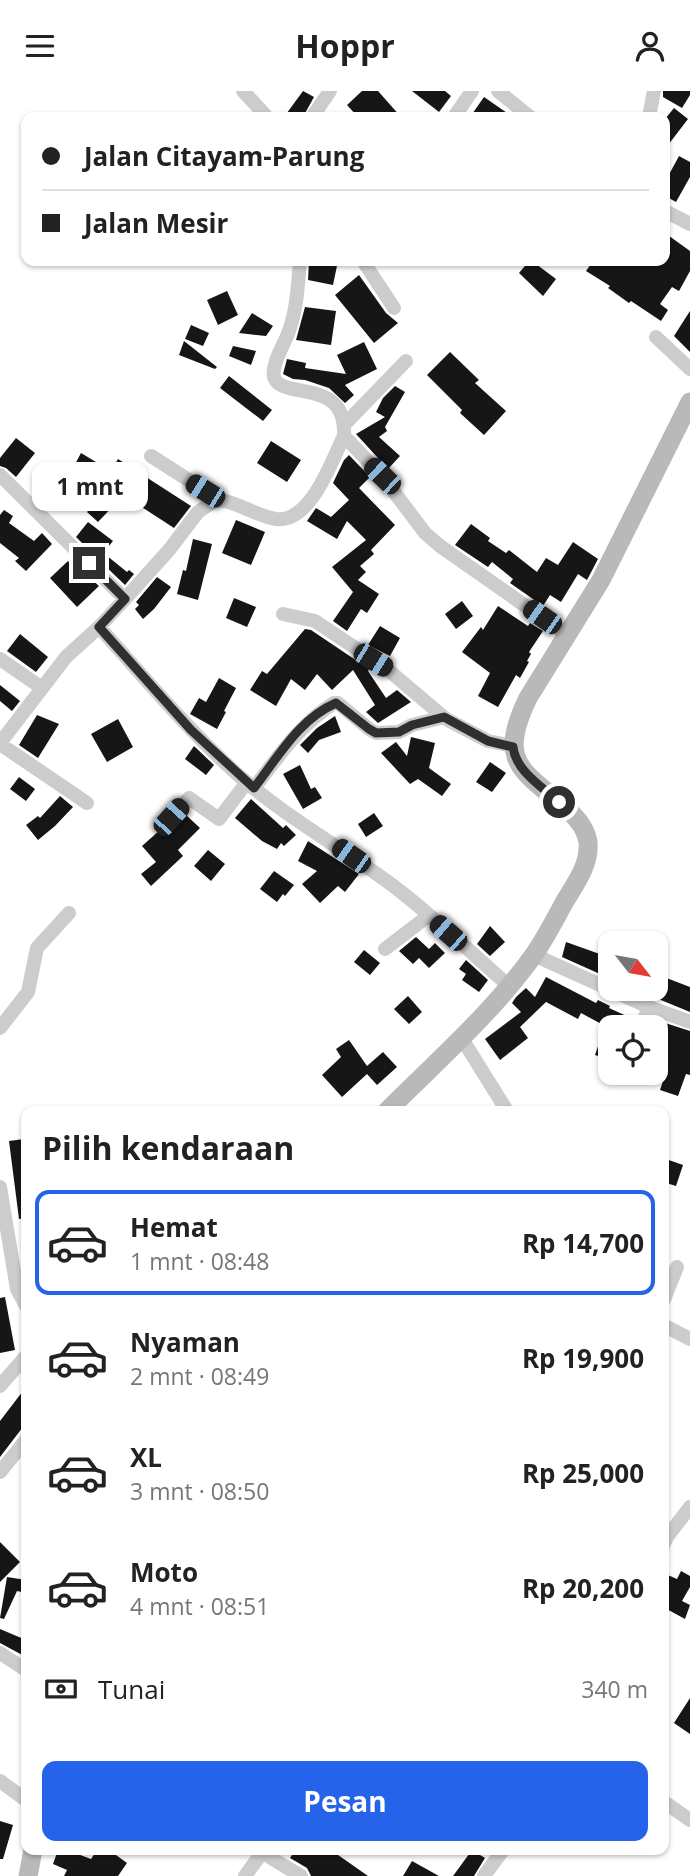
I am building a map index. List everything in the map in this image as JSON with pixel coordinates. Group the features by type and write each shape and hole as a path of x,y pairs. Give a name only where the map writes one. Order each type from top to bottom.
{"street":[{"path":"243,91 262,112"},
{"path":"315,112 330,91"},
{"path":"457,112 472,91"},
{"path":"498,91 524,112"},
{"path":"650,112 654,91"},
{"path":"670,214 690,224"},
{"path":"299,266 295,309 274,376 278,383 323,395 335,404 345,430 425,533 567,635"},
{"path":"366,266 394,308"},
{"path":"656,337 690,369"},
{"path":"150,456 220,500 276,519 297,515 314,495 345,430 406,361"},
{"path":"392,1106 509,986 534,955 580,875 588,853 583,825 517,762 513,747 519,716 601,580 690,402"},
{"path":"0,475 125,599"},
{"path":"87,803 0,744 66,657 125,599 169,550 198,512 220,500"},
{"path":"284,614 315,621 387,669 444,717 488,741 513,747"},
{"path":"99,627 191,730 251,785 310,831 387,881 509,986"},
{"path":"0,659 42,688"},
{"path":"171,817 189,798 219,819 290,739 313,717 334,703 338,703 376,733 399,732 412,725 444,717"},
{"path":"0,1028 28,992 37,948 69,912"},
{"path":"386,949 428,916"},
{"path":"534,955 649,1007 690,1022"},
{"path":"646,1015 649,1007"},
{"path":"461,1037 504,1106"},
{"path":"0,1187 17,1289 21,1297"},
{"path":"669,1287 677,1267"},
{"path":"669,1328 690,1339"},
{"path":"0,1387 21,1362"},
{"path":"0,1472 21,1446"},
{"path":"669,1533 688,1512"},
{"path":"0,1653 21,1667"},
{"path":"0,1781 21,1796"},
{"path":"669,1805 690,1820"},
{"path":"28,1876 32,1855"},
{"path":"245,1876 258,1855"},
{"path":"267,1855 301,1876"},
{"path":"484,1876 499,1855"}],"building":[{"path":"303,91 314,97 306,112 288,112"},
{"path":"362,91 378,91 397,112 353,112 347,105"},
{"path":"412,91 445,91 451,96 439,112"},
{"path":"663,91 690,91 690,95 682,108 663,97"},
{"path":"484,97 506,112 474,112"},
{"path":"674,108 688,119 670,142 670,113"},
{"path":"679,156 690,162 690,177 676,202 670,199 670,173"},
{"path":"670,237 690,251 690,271 679,291 672,287 660,304 668,310 661,321 631,301 629,303 608,288 610,286 586,271 590,266 670,266"},
{"path":"309,266 337,266 333,285 308,280"},
{"path":"525,266 539,266 556,279 543,296 519,273"},
{"path":"359,275 386,313 398,323 374,343 335,295"},
{"path":"227,291 238,315 218,325 207,300"},
{"path":"305,307 336,311 331,345 296,340"},
{"path":"690,311 690,352 674,336"},
{"path":"252,313 273,326 266,336 239,333"},
{"path":"191,325 209,333 203,346 185,339"},
{"path":"184,341 217,367 215,369 179,355"},
{"path":"364,342 377,369 345,385 354,395 345,403 329,388 283,374 287,359 306,363 305,368 346,374 337,355"},
{"path":"233,346 256,351 251,365 229,356"},
{"path":"450,352 479,380 475,383 506,411 484,435 460,413 462,410 427,375"},
{"path":"229,376 272,410 263,421 220,388"},
{"path":"395,386 405,392 385,427 387,431 379,437 400,456 388,469 356,434 385,417 376,412 383,398"},
{"path":"16,438 35,453 16,477 0,466 0,458"},
{"path":"271,441 301,460 287,482 257,463"},
{"path":"81,453 111,471 118,459 191,506 174,528 134,502 131,507 119,500 98,522 87,512 106,492 100,488 102,485 73,468"},
{"path":"349,455 370,477 359,488 395,525 371,550 374,554 360,566 366,572 358,580 379,594 367,613 361,609 347,631 333,621 353,592 332,567 366,540 347,521 337,539 307,521 316,508 331,517 349,500 333,483"},
{"path":"4,510 13,516 9,523 34,541 42,533 52,544 26,571 15,561 19,558 0,543 0,515"},
{"path":"236,520 265,532 251,565 222,553"},
{"path":"88,522 113,541 98,559 76,537"},
{"path":"471,524 490,538 488,541 506,553 509,550 537,572 546,558 558,565 573,542 598,559 587,580 578,574 561,602 550,595 543,606 510,583 513,579 492,562 488,567 455,545"},
{"path":"193,539 212,544 198,600 177,594 183,570 186,571"},
{"path":"106,555 127,572 129,570 134,574 125,585 101,562"},
{"path":"68,561 86,580 89,577 99,586 77,607 50,578"},
{"path":"157,577 171,587 143,619 135,609 139,605 136,602"},
{"path":"234,598 256,607 247,627 226,618"},
{"path":"462,601 473,616 456,629 445,614"},
{"path":"498,606 528,626 530,623 543,631 529,652 529,662 520,678 516,675 498,707 478,696 490,673 462,652 481,627 483,630"},
{"path":"380,626 400,638 390,656 368,645"},
{"path":"305,629 311,630 369,669 386,698 397,690 411,702 378,723 366,712 375,705 353,670 332,690 317,674 305,690 291,679 276,706 250,690 262,671 267,674"},
{"path":"20,634 48,657 36,672 7,651"},
{"path":"219,678 236,688 217,729 190,714 199,698 206,702"},
{"path":"0,685 20,701 12,711 0,701"},
{"path":"37,715 59,724 38,758 19,745"},
{"path":"335,716 341,732 319,740 308,753 300,745 317,728"},
{"path":"118,719 133,747 107,762 91,734"},
{"path":"411,737 435,743 429,768 451,784 442,796 418,779 410,784 381,753 396,742 407,756"},
{"path":"194,746 214,765 206,775 185,759"},
{"path":"490,762 506,773 492,792 476,782"},
{"path":"300,765 311,789 315,787 322,798 303,809 283,774"},
{"path":"19,777 35,789 26,801 10,789"},
{"path":"60,796 73,807 38,840 26,825 38,816 40,818"},
{"path":"251,799 283,828 286,825 296,835 284,846 281,843 277,849 262,841 235,818"},
{"path":"374,813 383,826 366,837 358,824"},
{"path":"186,815 200,828 178,850 183,856 151,886 141,874 156,862 142,846 160,830 162,832 168,826 174,826"},
{"path":"308,841 359,874 345,892 338,886 320,903 302,884 317,871 298,861"},
{"path":"208,850 225,864 211,881 194,866"},
{"path":"274,871 294,885 277,902 260,889"},
{"path":"490,926 505,942 490,956 477,944"},
{"path":"416,937 429,949 435,943 445,953 429,968 419,958 413,964 399,951"},
{"path":"566,942 598,953 598,973 562,957"},
{"path":"364,950 380,963 370,975 354,962"},
{"path":"466,960 488,980 479,992 462,980 466,974 459,969"},
{"path":"546,977 624,1015 598,1015 598,1022 581,1013 578,1019 546,1002 520,1027 528,1038 500,1060 485,1039 521,1012 512,1003 526,988 535,997"},
{"path":"668,979 690,987 690,1012 663,1001 668,1001"},
{"path":"408,996 422,1012 409,1024 394,1009"},
{"path":"668,1024 690,1031 690,1075 686,1074 678,1096 660,1090 662,1085 668,1085"},
{"path":"349,1040 367,1066 383,1052 397,1067 377,1085 367,1074 342,1097 322,1075 341,1057 336,1049"},
{"path":"21,1139 19,1219 9,1141"},
{"path":"669,1160 683,1165 676,1186 669,1184"},
{"path":"5,1297 15,1350 0,1353 0,1298"},
{"path":"21,1394 21,1430 0,1457 0,1421"},
{"path":"0,1542 20,1562 0,1582"},
{"path":"681,1571 690,1576 690,1587 682,1601 690,1605 685,1619 669,1610 669,1576 677,1579"},
{"path":"7,1577 21,1579 21,1592 17,1591 4,1619 0,1618"},
{"path":"0,1629 21,1638 21,1654 0,1643"},
{"path":"690,1698 690,1734 674,1723"},
{"path":"0,1821 13,1825 3,1859 0,1859"},
{"path":"56,1855 80,1855 91,1859 94,1855 116,1855 127,1863 118,1876 64,1876 67,1870 53,1864"},
{"path":"292,1855 338,1855 368,1876 311,1876 307,1868 290,1858"},
{"path":"468,1855 485,1858 474,1876 453,1876"},
{"path":"412,1861 439,1876 403,1876"}],"route":[{"path":"89,563 125,599 99,627 191,730 254,788 290,739 313,717 336,703 376,733 399,732 412,725 444,717 488,741 513,747 517,762 559,802"}]}
